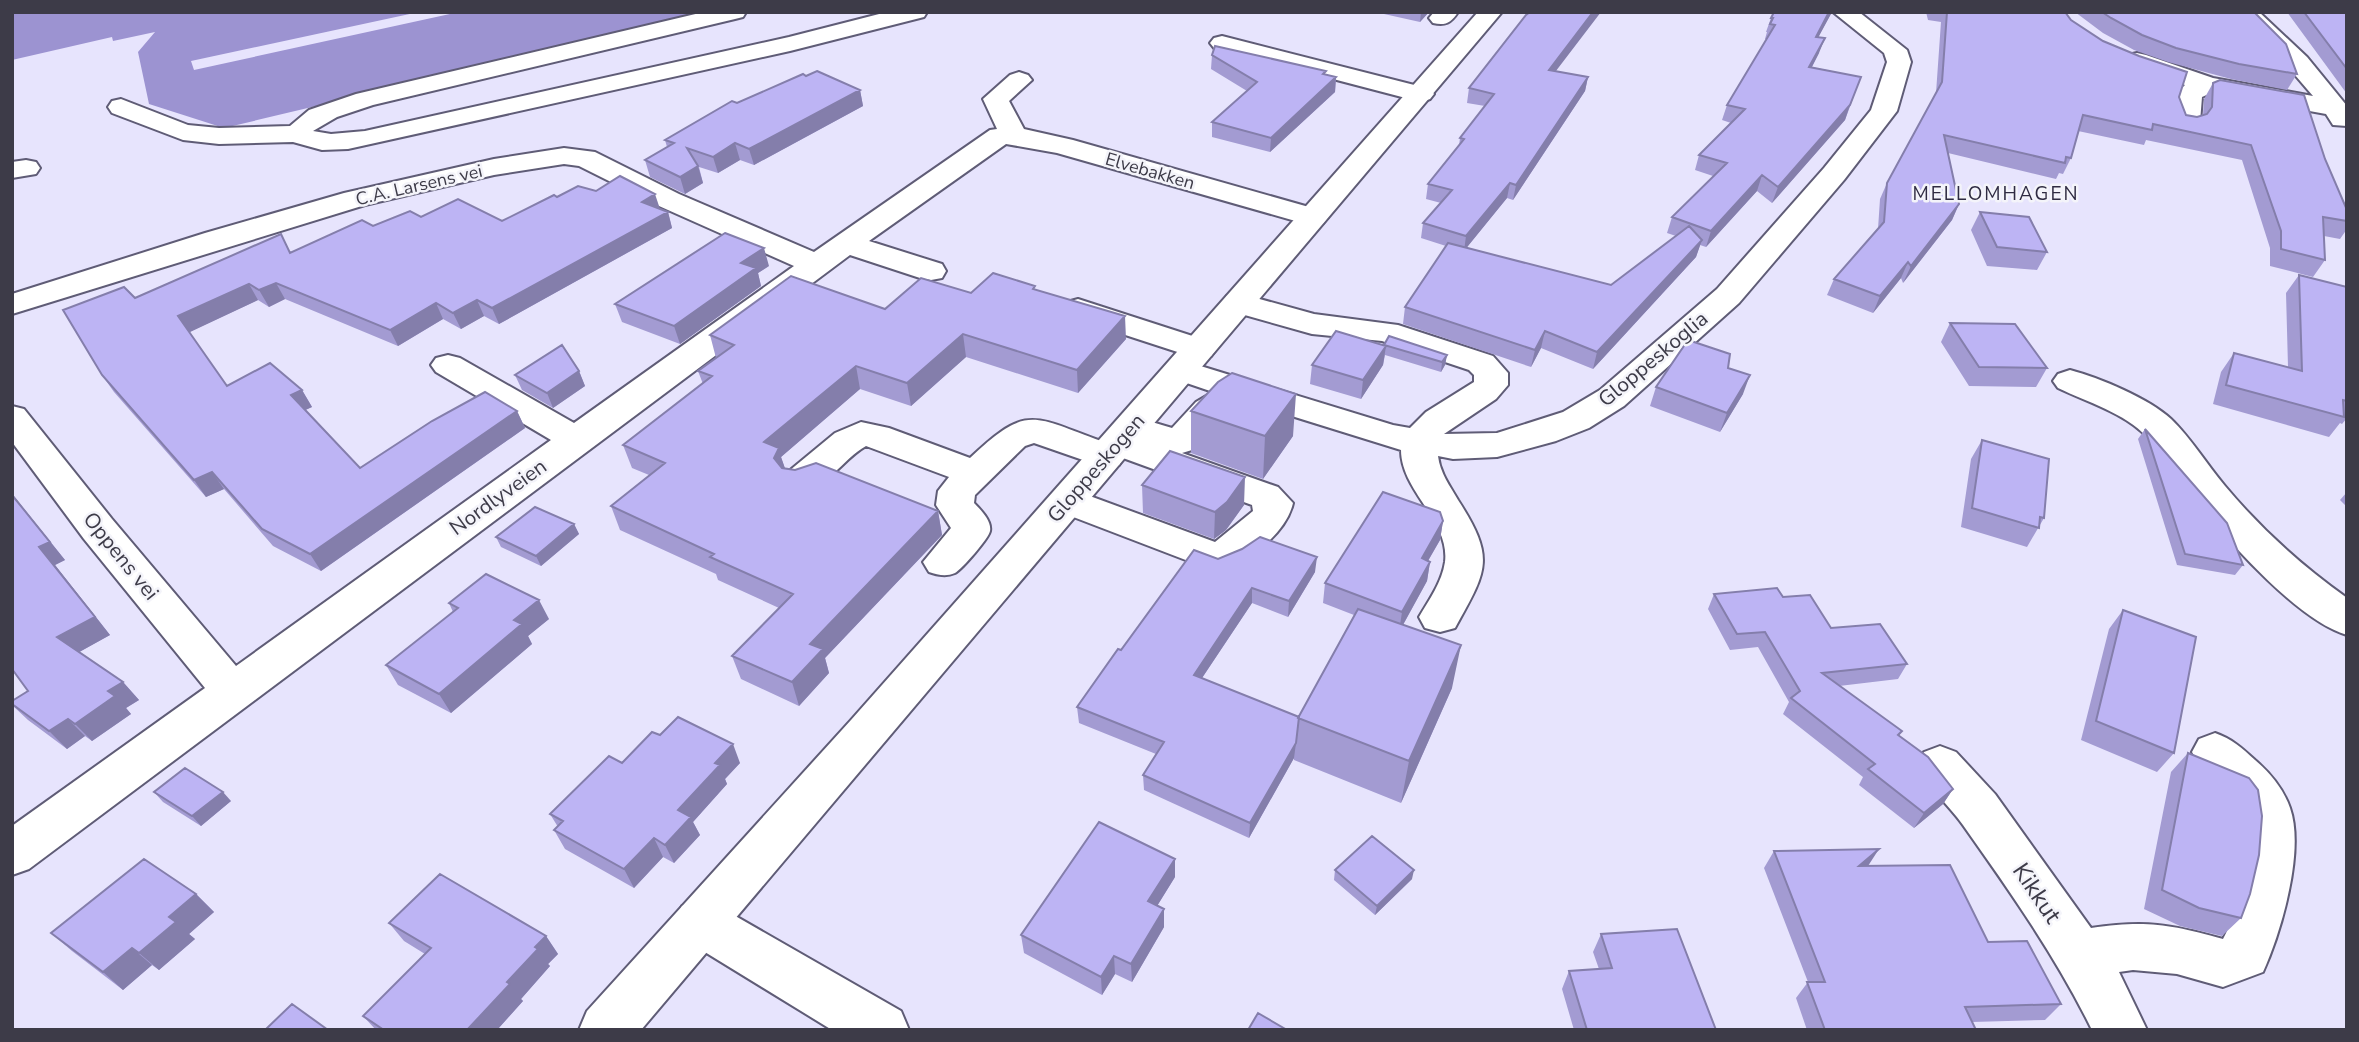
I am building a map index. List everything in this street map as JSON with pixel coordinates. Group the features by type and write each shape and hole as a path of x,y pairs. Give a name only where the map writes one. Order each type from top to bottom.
{"street":[{"path":"298,134 302,126 318,117 365,99 735,12"},
{"path":"121,107 183,132 219,135 298,134 307,139 332,143 365,139 790,44 916,12"},
{"name":"Gloppeskogen","path":"606,1030 1491,12"},
{"name":"Gloppeskoglia","path":"1050,300 1190,359 1237,387 1419,443 1453,447 1497,445 1543,433 1576,420 1612,398 1728,296 1834,174 1884,111 1899,62 1895,50 1844,12"},
{"path":"2245,12 2294,57 2343,108"},
{"path":"1222,43 1421,94"},
{"path":"2112,50 2208,85 2343,108"},
{"path":"1000,139 996,99 1019,80"},
{"path":"2188,122 2187,102 2191,92 2208,85"},
{"name":"Elvebakken","path":"1000,139 1063,146 1313,217"},
{"name":"Nordlyveien","path":"12,854 830,253 1000,139"},
{"name":"C.A. Larsens vei","path":"12,304 358,199 468,173 564,156 585,158 669,200 830,253 931,271"},
{"path":"1238,303 1312,324 1386,331 1481,363 1491,373 1491,385 1481,396 1426,430 1419,443 1419,464 1462,537 1466,555 1459,580 1440,617"},
{"path":"448,365 545,423 578,439"},
{"path":"2070,381 2138,412 2159,428 2213,497 2253,541 2306,590 2347,620"},
{"path":"943,562 971,531 970,523 956,505 957,491 1012,438 1024,431 1038,431 1118,442 1179,442 1208,410 1226,401 1237,387"},
{"name":"Oppens vei","path":"12,417 112,547 233,692"},
{"path":"802,480 860,435 876,436 975,473"},
{"path":"1068,501 1217,558 1228,554 1237,544 1258,530 1273,512 1274,503 1265,496 1118,442"},
{"path":"2078,954 2133,946 2177,950 2223,964 2245,954 2257,918 2270,845 2266,807 2244,778 2215,752"},
{"name":"Kikkut","path":"1940,765 1978,808 2090,970 2120,1030"},
{"path":"700,922 882,1030"}],"shaded area":[{"path":"12,12 712,12 224,128 149,104 138,52 155,32 113,41 112,37 12,60"}],"pier":[{"path":"419,12 459,12 194,70 191,61"}],"building":[{"path":"1530,12 1593,12 1549,70 1588,77 1516,185 1510,183 1466,236 1423,223 1452,190 1428,184 1464,139 1460,138 1494,94 1469,88"},
{"path":"1774,12 1829,12 1816,37 1825,38 1809,67 1861,77 1850,105 1778,187 1762,175 1711,231 1672,217 1727,163 1699,155 1745,109 1727,105 1775,25 1770,24"},
{"path":"1947,12 2065,12 2071,20 2103,41 2187,72 2179,97 2186,115 2197,117 2207,114 2212,107 2213,83 2220,80 2304,95 2325,159 2347,210 2347,221 2323,217 2325,260 2281,249 2281,231 2251,145 2153,124 2152,130 2083,115 2071,158 2066,157 2065,163 1944,135 1959,204 1911,266 1908,262 1880,296 1834,279 1884,222 1887,183 1942,82"},
{"path":"2102,12 2254,12 2286,44 2297,74 2239,64 2176,48 2142,35"},
{"path":"2304,12 2347,12 2347,69"},
{"path":"1215,46 1326,71 1323,74 1336,77 1271,138 1212,122 1257,82 1212,55"},
{"path":"817,71 860,90 749,149 735,143 713,157 687,148 698,166 680,177 645,160 674,143 665,140 732,101 737,103 803,74 806,76"},
{"path":"620,176 655,194 642,202 668,212 492,308 477,300 453,313 436,303 390,330 276,283 259,290 249,284 178,316 227,386 270,363 302,390 291,395 360,468 432,421 485,392 517,411 310,554 262,529 212,472 194,480 102,375 63,310 124,287 135,298 281,234 290,253 362,220 373,226 410,211 421,217 458,199 502,221 554,195 557,197 578,186 596,191"},
{"path":"1980,212 2029,217 2047,252 1997,247"},
{"path":"1689,226 1702,240 1597,352 1545,331 1535,350 1405,307 1448,243 1611,285"},
{"path":"725,233 764,248 741,263 756,268 674,326 615,304"},
{"path":"993,273 1035,286 1033,289 1125,316 1077,370 963,334 907,383 856,366 764,442 779,448 774,458 782,468 795,470 816,463 938,511 810,644 823,649 792,682 732,656 793,594 710,557 714,554 611,506 665,463 623,445 712,376 698,371 734,345 710,335 791,276 885,309 921,278 971,293"},
{"path":"2299,275 2347,287 2347,401 2343,400 2344,417 2226,385 2234,353 2302,371"},
{"path":"1950,323 2015,324 2047,368 1979,367"},
{"path":"1336,331 1386,346 1363,380 1312,365"},
{"path":"1389,336 1447,355 1442,362 1384,345"},
{"path":"1688,340 1730,354 1728,368 1750,375 1727,413 1656,387"},
{"path":"562,345 579,371 547,393 515,375"},
{"path":"1232,373 1296,394 1265,436 1191,411 1218,382"},
{"path":"2145,429 2227,523 2243,565 2185,554"},
{"path":"1982,440 2049,459 2044,518 2040,517 2039,528 1972,508"},
{"path":"1170,451 1245,477 1227,502 1215,512 1142,485"},
{"path":"1383,492 1440,512 1443,521 1422,558 1430,562 1402,612 1325,583"},
{"path":"12,495 50,542 39,547 95,617 57,637 123,682 108,691 115,696 75,724 68,719 49,731 12,704 12,701 28,691 12,669"},
{"path":"535,507 574,524 536,556 496,537"},
{"path":"1260,537 1317,557 1289,601 1252,588 1194,675 1299,717 1296,743 1250,823 1143,775 1164,742 1077,707 1194,550 1218,559 1242,549"},
{"path":"486,574 539,600 514,620 522,624 439,694 386,665 458,608 449,603"},
{"path":"1777,588 1783,597 1810,595 1831,628 1880,624 1907,664 1822,673 1902,731 1898,735 1928,757 1953,789 1924,813 1868,769 1875,764 1791,698 1800,691 1765,632 1737,634 1714,594"},
{"path":"1358,609 1461,645 1409,761 1298,718"},
{"path":"2123,610 2196,637 2174,753 2096,721"},
{"path":"678,717 733,744 715,763 720,765 678,810 691,817 665,845 654,838 624,869 554,830 563,821 550,814 609,756 622,763 652,732 660,735"},
{"path":"2188,753 2249,778 2258,790 2262,816 2259,855 2241,918 2199,908 2162,890"},
{"path":"185,768 223,792 192,816 154,792"},
{"path":"1099,822 1175,859 1148,901 1164,909 1131,964 1114,956 1101,977 1021,935"},
{"path":"1372,836 1414,870 1377,906 1335,870"},
{"path":"1879,849 1859,866 1950,865 1988,942 2027,941 2061,1004 1965,1007 1976,1030 1825,1030 1807,982 1825,982 1774,851"},
{"path":"144,859 196,894 169,917 176,922 139,953 132,948 103,972 51,933"},
{"path":"440,874 546,936 535,947 538,949 507,982 510,984 467,1030 384,1030 363,1016 431,948 389,923"},
{"path":"1677,929 1716,1030 1587,1030 1569,971 1612,968 1601,934"},
{"path":"292,1004 328,1030 265,1030"},
{"path":"1258,1013 1287,1030 1248,1030"}],"district":[{"name":"MELLOMHAGEN","path":"1996,193"}]}
